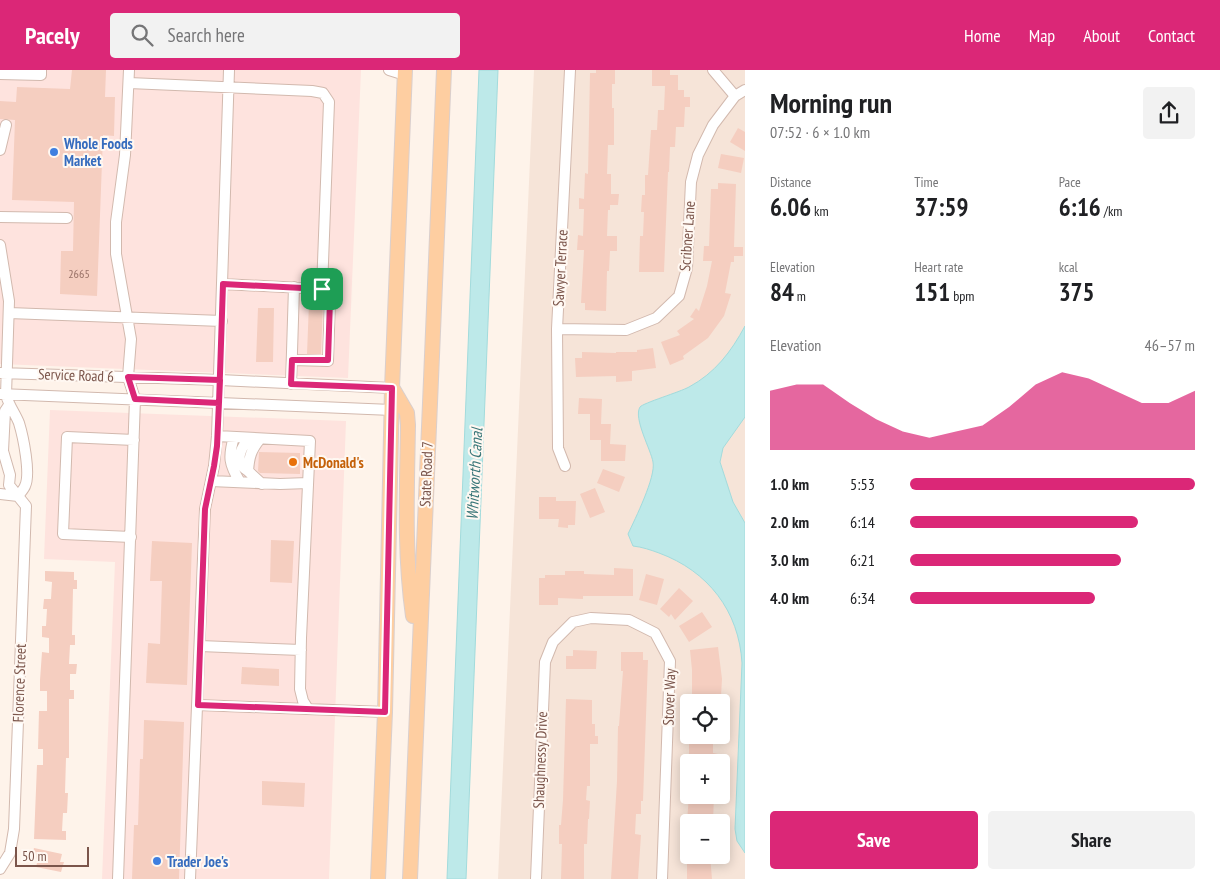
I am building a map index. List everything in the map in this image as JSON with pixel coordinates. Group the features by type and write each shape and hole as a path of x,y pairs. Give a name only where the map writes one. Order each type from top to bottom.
{"main road":[{"name":"State Road 7","path":"410,879 418,649 444,70"},
{"path":"378,879 385,712 392,388 405,73"},
{"path":"392,388 407,413 406,551 408,583 418,649"}],"street":[{"path":"0,74 41,75 42,70"},
{"path":"118,879 135,399 128,377 130,339 116,254 116,222 125,155 129,70"},
{"path":"190,879 205,509 217,436 219,403 229,70"},
{"path":"389,70 405,73"},
{"name":"Sawyer Terrace","path":"565,466 558,448 557,329 570,70"},
{"path":"713,70 735,96"},
{"path":"129,83 318,91 323,93 329,102 322,289 330,300 328,360 292,360"},
{"name":"Scribner Lane","path":"557,329 626,330 656,318 679,296 687,268 690,182 698,154 713,125 735,96 745,90"},
{"path":"0,150 6,125"},
{"path":"0,217 67,218"},
{"path":"0,244 9,301 3,373 5,398 19,424 27,462 26,485 18,496 0,494"},
{"path":"223,284 322,289"},
{"path":"291,384 294,287"},
{"path":"9,313 222,321"},
{"name":"Service Road 6","path":"3,373 392,388"},
{"name":"Service Road 6","path":"5,398 135,399 392,410"},
{"name":"Florence Street","path":"0,869 10,853 14,829 26,506 9,485 10,475 3,451 5,398"},
{"path":"217,436 259,440 310,441 300,689 308,709"},
{"path":"131,537 63,534 67,437 134,440"},
{"path":"234,437 230,450 230,461 240,482"},
{"path":"259,440 249,457 248,471 262,484"},
{"path":"7,463 27,462"},
{"path":"211,481 262,484 308,483"},
{"name":"Stover Way","path":"553,642 573,622 591,618 630,620 655,633 670,661 662,879"},
{"name":"Shaughnessy Drive","path":"536,879 545,662 553,642"},
{"path":"200,646 301,650"},
{"path":"198,705 385,712"}],"shaded area":[{"path":"0,70 361,70 348,378 0,364"},
{"path":"534,70 745,70 745,879 498,879"},
{"path":"50,410 346,421 329,879 102,879 115,562 44,559"}],"water":[{"name":"Whitworth Canal","path":"479,70 498,70 466,879 447,879"},
{"path":"745,326 745,417 723,448 720,462 733,502 745,523 745,853 737,841 735,829 742,663 740,644 735,626 718,595 706,582 692,570 677,561 653,551 633,546 628,534 644,498 653,469 652,457 639,419 638,412 640,407 689,387 707,375 728,353"}],"building":[{"path":"72,70 106,70 105,97 115,97 114,136 103,135 97,296 60,294 61,251 73,251 74,202 12,200 15,120 0,119 0,101 16,102 17,87 70,89"},
{"path":"596,70 615,70 615,84 612,84 614,145 608,145 607,174 611,174 611,194 619,194 618,205 610,205 610,210 608,210 607,236 617,236 617,251 610,251 609,271 607,271 606,311 585,310 585,303 581,303 584,250 577,250 578,235 583,236 584,209 579,209 579,198 584,199 585,173 588,174 590,73 596,73"},
{"path":"652,70 670,70 670,75 678,75 678,90 684,90 684,97 690,97 690,107 685,107 684,127 676,127 675,147 670,147 664,272 639,272 640,236 643,236 644,212 641,212 642,195 645,195 645,175 648,175 651,130 657,130 658,110 664,110 665,86 652,86"},
{"path":"738,128 745,132 745,151 730,142"},
{"path":"721,154 744,158 741,173 718,168"},
{"path":"718,183 736,184 734,247 743,247 743,256 734,256 734,262 731,262 725,293 731,294 724,316 708,338 683,356 684,359 670,365 661,342 680,335 677,331 694,319 690,317 696,308 699,311 707,286 712,261 703,261 704,246 709,246 711,189 718,189"},
{"path":"309,303 323,304 321,354 307,354"},
{"path":"258,308 274,308 273,362 256,362"},
{"path":"653,348 656,368 632,371 632,381 616,382 616,376 576,377 575,358 582,358 582,352 637,352 637,350"},
{"path":"579,398 602,399 601,424 611,424 610,444 626,445 625,461 601,461 601,440 590,440 590,414 578,414"},
{"path":"259,452 300,453 300,474 260,473 258,471"},
{"path":"603,469 625,477 619,492 597,483"},
{"path":"595,488 605,512 590,518 580,494"},
{"path":"539,497 556,497 556,501 576,501 575,525 568,525 568,528 558,527 559,519 539,519"},
{"path":"271,540 294,541 292,583 270,582"},
{"path":"152,541 192,543 187,685 146,683 148,643 160,644 162,581 150,581"},
{"path":"614,568 633,569 633,596 583,596 583,599 558,598 558,605 539,605 539,578 545,578 545,575 565,575 565,571 584,571 584,574 614,575"},
{"path":"45,571 74,572 74,580 77,580 77,589 73,589 72,635 75,635 75,645 70,645 69,664 77,664 76,674 70,674 70,690 74,690 74,699 69,699 69,758 66,758 65,793 68,793 67,813 63,813 62,831 66,831 66,840 34,839 37,765 43,765 43,749 38,749 39,711 47,711 47,691 40,691 40,680 42,652 49,653 49,638 42,637 42,626 46,626 47,609 43,609 44,599 51,599 52,582 45,581"},
{"path":"646,574 664,579 657,605 639,600"},
{"path":"679,588 693,601 675,620 671,614 669,617 660,609"},
{"path":"702,612 712,627 689,642 679,626"},
{"path":"718,647 722,679 721,694 692,694 690,650"},
{"path":"573,650 597,651 596,669 566,669 566,656 573,656"},
{"path":"621,652 643,652 643,660 648,660 643,801 641,801 641,814 636,814 635,834 641,835 638,879 611,879 617,781 618,726 623,671 621,671"},
{"path":"242,667 279,669 279,686 241,684"},
{"path":"566,699 592,700 592,724 595,724 595,736 598,736 598,744 590,744 590,786 587,786 586,800 590,801 587,844 584,844 584,879 561,879 562,844 559,844 559,825 561,825 563,800"},
{"path":"144,720 184,722 179,879 132,879 134,825 138,825 140,759 143,759"},
{"path":"689,744 713,744 713,753 718,754 689,754"},
{"path":"262,781 305,783 304,807 262,805"},
{"path":"688,804 714,804 713,814 688,814"},
{"path":"34,848 62,854 60,862 64,862 61,872 36,867 38,859 31,858"},
{"path":"687,864 711,864 712,879 687,879"}],"place":[{"name":"Whole Foods Market","path":"54,152"},
{"name":"McDonald's","path":"293,462"},
{"name":"Trader Joe's","path":"157,861"}],"route":[{"path":"322,289 223,284 220,380 219,403 135,399 128,377 220,380 219,403 217,446 205,509 198,705 385,712 392,388 291,384 292,360 328,360 330,300 322,289"}]}
